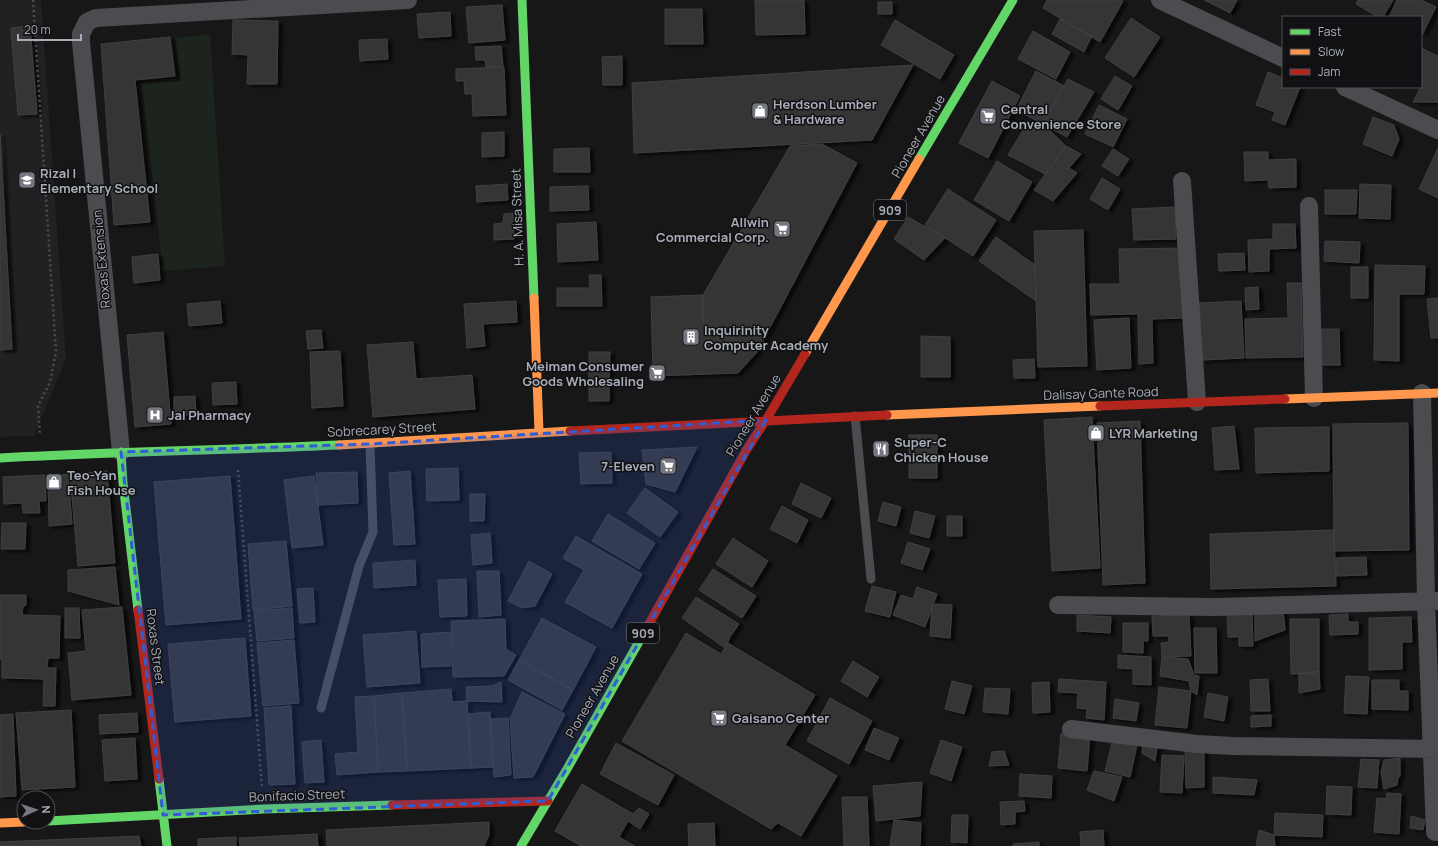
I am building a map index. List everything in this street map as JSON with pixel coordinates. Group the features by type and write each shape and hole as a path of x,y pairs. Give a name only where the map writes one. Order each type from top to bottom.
{"main road":[{"name":"H. A. Misa Street","path":"522,0 539,432"},
{"name":"Pioneer Avenue","path":"521,846 548,801 747,449 766,420 1013,0"},
{"name":"Dalisay Gante Road","path":"766,420 1430,393"},
{"name":"Sobrecarey Street","path":"0,458 121,452 370,444 539,432 766,420"},
{"name":"Roxas Street","path":"121,452 123,484 167,846"},
{"name":"Bonifacio Street","path":"56,821 264,809 548,801"},
{"path":"0,823 16,822"}],"street":[{"name":"Roxas Extension","path":"121,452 81,34 87,22 96,18 160,7 408,0"},
{"path":"1160,0 1282,58"},
{"path":"1347,88 1438,130"},
{"path":"1182,181 1197,402"},
{"path":"1309,206 1314,398"},
{"path":"1430,393 1435,832"},
{"path":"1058,605 1215,607 1432,601"},
{"path":"1071,729 1197,744 1233,746 1435,749"}],"lane":[{"path":"855,416 871,579"},
{"path":"321,708 359,566 373,532 370,444"}],"path":[{"path":"33,0 56,352 50,382 38,406 40,426 40,457"},
{"path":"237,449 264,809"}],"highlighted area":[{"path":"766,420 548,801 163,815 121,452 370,444"}],"shaded area":[{"name":"Rizal I Elementary School","path":"0,0 41,0 66,359 34,436 0,437"},
{"path":"210,34 225,266 163,271 142,84 181,81 175,38"}],"building":[{"path":"755,0 804,0 805,34 756,35"},
{"path":"1047,0 1123,1 1100,42 1043,8"},
{"path":"1204,0 1237,0 1230,13"},
{"path":"1358,0 1393,0 1384,16 1376,16 1356,4"},
{"path":"1397,0 1421,0 1436,7 1422,35 1422,16 1389,16"},
{"path":"878,2 892,2 892,14 878,14"},
{"path":"502,5 505,40 469,43 466,7"},
{"path":"665,9 702,9 703,44 665,44"},
{"path":"450,12 451,36 419,38 417,14"},
{"path":"1131,18 1160,37 1134,77 1105,58"},
{"path":"1060,19 1092,36 1084,52 1052,34"},
{"path":"233,20 278,21 277,84 247,84 248,55 232,54"},
{"path":"895,20 954,55 940,79 881,45"},
{"path":"30,26 37,114 18,115 11,28"},
{"path":"1033,31 1070,52 1056,79 1018,59"},
{"path":"170,37 175,76 135,80 150,222 114,225 101,44"},
{"path":"387,39 388,59 360,61 359,40"},
{"path":"501,46 503,66 486,67 485,60 476,60 475,47"},
{"path":"1422,48 1438,56 1438,102 1413,102 1420,88 1422,88"},
{"path":"622,56 622,85 603,85 602,57"},
{"name":"Herdson Lumber & Hardware","path":"913,65 872,140 634,153 632,83"},
{"path":"504,67 506,115 473,116 472,94 465,94 464,81 456,81 456,69"},
{"path":"1036,71 1064,86 1043,124 1021,114 1017,108"},
{"path":"1268,72 1282,78 1282,88 1300,88 1285,125 1272,120 1275,112 1256,105"},
{"path":"1115,76 1132,86 1118,110 1101,99"},
{"path":"1068,79 1094,92 1067,137 1043,124"},
{"path":"992,81 1020,96 988,158 959,143"},
{"path":"1099,105 1127,119 1113,147 1085,134"},
{"path":"1373,117 1394,125 1399,139 1392,156 1363,144"},
{"path":"1028,122 1043,124 1066,146 1045,174 1008,155"},
{"path":"504,132 504,156 482,157 482,133"},
{"path":"0,134 12,349 0,350"},
{"name":"Allwin Commercial Corp.","path":"822,144 857,163 757,352 703,323 703,295 790,146"},
{"path":"1066,146 1081,154 1069,168 1077,173 1053,201 1034,190"},
{"path":"589,148 590,172 554,172 554,149"},
{"path":"1438,148 1438,198 1419,189"},
{"path":"1113,149 1129,159 1118,176 1102,166"},
{"path":"1244,152 1268,152 1268,160 1296,159 1296,187 1269,188 1268,180 1245,181"},
{"path":"997,161 1032,182 1009,221 974,200"},
{"path":"1102,178 1120,189 1108,210 1090,199"},
{"path":"507,184 508,200 477,202 476,186"},
{"path":"1360,184 1391,185 1390,219 1359,218"},
{"path":"588,186 589,210 550,211 550,187"},
{"path":"948,189 996,220 973,256 925,225"},
{"path":"1325,190 1357,190 1356,214 1325,214"},
{"path":"1175,207 1176,239 1134,240 1132,209"},
{"path":"513,213 514,239 494,240 494,224 503,223 504,214"},
{"path":"908,217 945,238 924,260 894,239"},
{"path":"596,222 598,260 558,262 557,224"},
{"path":"1273,224 1295,224 1296,248 1269,249 1269,271 1249,272 1248,240 1273,239"},
{"path":"1083,230 1087,366 1038,367 1034,231"},
{"path":"996,237 1035,265 1036,301 979,261"},
{"path":"1325,241 1360,242 1359,263 1324,261"},
{"path":"1183,248 1185,318 1152,319 1153,363 1139,364 1138,314 1091,315 1090,284 1120,284 1119,249"},
{"path":"1244,253 1245,270 1219,271 1218,254"},
{"path":"158,254 160,280 134,283 132,257"},
{"path":"1375,265 1425,266 1424,294 1399,294 1399,361 1374,360"},
{"path":"1351,267 1368,267 1368,298 1351,298"},
{"path":"589,275 601,275 602,306 557,306 557,288 590,288"},
{"path":"1287,283 1301,283 1303,357 1246,358 1245,319 1288,318"},
{"path":"1258,287 1259,309 1246,310 1245,288"},
{"name":"Inquirinity Computer Academy","path":"703,295 703,323 757,352 738,373 653,376 651,297"},
{"path":"1438,298 1438,338 1431,338 1427,299"},
{"path":"220,301 222,323 189,326 187,304"},
{"path":"516,301 517,322 483,324 485,346 467,348 464,304"},
{"path":"1241,301 1244,358 1202,360 1199,303"},
{"path":"1129,318 1131,368 1097,370 1094,320"},
{"path":"1321,329 1339,329 1340,365 1322,365"},
{"path":"321,330 323,348 308,349 306,331"},
{"path":"163,332 171,424 135,427 127,335"},
{"path":"921,336 950,337 950,377 921,377"},
{"path":"413,342 416,379 472,375 475,409 373,417 367,345"},
{"path":"340,351 343,406 312,408 310,352"},
{"path":"589,352 610,352 609,401 589,401"},
{"path":"1034,359 1035,378 1014,378 1013,360"},
{"path":"236,382 237,404 213,405 212,383"},
{"path":"195,396 196,415 174,415 174,397"},
{"path":"1092,417 1100,568 1052,571 1044,420"},
{"path":"1140,421 1145,583 1103,585 1097,423"},
{"path":"1408,423 1409,550 1334,551 1333,424"},
{"path":"1234,426 1239,469 1215,470 1212,428"},
{"path":"1329,427 1329,471 1256,473 1255,428"},
{"path":"909,435 937,435 937,478 909,478"},
{"path":"697,447 675,492 646,484 642,450"},
{"path":"611,452 612,483 581,484 579,453"},
{"path":"458,468 459,500 427,501 426,469"},
{"path":"107,471 115,563 78,566 70,474"},
{"path":"410,471 415,544 394,545 389,473"},
{"path":"357,472 358,503 318,505 316,473"},
{"path":"68,474 72,524 49,526 48,476"},
{"path":"45,475 46,501 39,501 40,513 23,513 22,503 4,504 3,477"},
{"path":"230,476 241,619 166,625 154,482"},
{"path":"314,476 323,545 292,548 284,480"},
{"path":"801,483 831,498 821,518 792,504"},
{"path":"645,488 678,512 660,537 627,513"},
{"path":"470,494 485,494 484,521 470,521"},
{"path":"883,502 901,507 896,526 878,521"},
{"path":"782,506 808,520 797,543 770,529"},
{"path":"915,511 935,516 929,538 910,533"},
{"path":"608,514 655,543 639,569 592,541"},
{"path":"947,516 962,516 962,536 947,536"},
{"path":"2,523 26,523 25,549 1,549"},
{"path":"1334,530 1336,586 1211,589 1210,534"},
{"path":"490,533 492,563 473,565 471,535"},
{"path":"576,536 642,574 612,628 565,602 584,570 563,558"},
{"path":"733,538 768,561 752,587 716,564"},
{"path":"286,541 292,606 253,610 248,544"},
{"path":"908,542 930,549 922,570 901,563"},
{"path":"1366,557 1367,575 1336,576 1336,558"},
{"path":"415,560 416,585 374,588 373,563"},
{"path":"529,561 552,574 535,606 522,608 508,601"},
{"path":"115,567 119,605 68,591 68,570"},
{"path":"713,569 756,596 742,618 699,590"},
{"path":"477,571 499,571 501,615 479,617"},
{"path":"466,579 467,616 440,617 438,580"},
{"path":"872,586 896,592 890,617 865,611"},
{"path":"917,587 937,594 925,627 893,615 901,595 913,599"},
{"path":"313,588 315,622 300,623 297,589"},
{"path":"0,595 26,595 26,605 23,606 22,615 60,616 59,658 48,658 47,668 56,668 55,706 43,706 44,679 2,678 2,659 0,659"},
{"path":"696,597 739,624 730,637 725,648 682,618"},
{"path":"932,604 952,605 950,638 930,636"},
{"path":"122,607 131,695 72,700 68,653 86,651 82,610"},
{"path":"65,608 79,608 80,638 65,638"},
{"path":"292,608 294,638 257,641 254,611"},
{"path":"1283,610 1285,630 1255,641 1255,612"},
{"path":"1252,612 1253,646 1239,646 1239,637 1228,637 1227,613"},
{"path":"1348,614 1348,622 1358,622 1358,634 1330,635 1329,615"},
{"path":"1077,615 1111,617 1110,633 1077,631"},
{"path":"1189,615 1191,656 1162,657 1161,643 1169,642 1169,636 1153,636 1152,616"},
{"path":"1411,617 1412,642 1402,642 1402,669 1369,670 1369,618"},
{"path":"542,618 596,647 573,690 519,660"},
{"path":"505,619 506,649 516,655 504,676 453,677 451,621"},
{"path":"1290,619 1319,619 1319,673 1291,674"},
{"path":"1123,623 1148,623 1148,641 1143,641 1143,653 1123,652"},
{"path":"1194,628 1216,628 1217,673 1195,673"},
{"path":"416,631 420,683 367,687 363,635"},
{"path":"450,632 451,666 422,667 421,634"},
{"name":"Gaisano Center","path":"686,633 721,654 728,643 815,695 785,745 837,776 801,836 778,823 771,829 622,741"},
{"path":"245,638 251,716 175,722 168,644"},
{"path":"294,640 299,703 263,706 257,643"},
{"path":"1118,655 1151,657 1151,685 1133,684 1133,669 1118,668"},
{"path":"1162,657 1188,659 1194,675 1199,676 1197,695 1191,691 1189,681 1160,676"},
{"path":"519,660 573,690 562,710 508,680"},
{"path":"853,661 879,677 867,697 841,681"},
{"path":"1319,671 1320,689 1299,693 1299,673"},
{"path":"1346,676 1369,677 1367,714 1344,713"},
{"path":"1059,679 1106,682 1104,720 1086,718 1087,709 1077,708 1078,693 1058,692"},
{"path":"1268,679 1270,711 1251,711 1250,680"},
{"path":"1372,680 1399,680 1399,691 1408,691 1408,710 1372,709"},
{"path":"952,681 972,686 964,714 945,709"},
{"path":"501,682 502,702 467,701 466,687 492,686"},
{"path":"1049,682 1050,712 1033,713 1032,683"},
{"path":"1159,687 1191,691 1187,728 1155,725"},
{"path":"985,688 1010,689 1008,714 983,712"},
{"path":"451,689 452,702 467,701 471,768 407,771 402,693"},
{"path":"522,692 565,714 533,777 514,778 510,719"},
{"path":"402,693 407,771 378,772 374,696"},
{"path":"1208,693 1228,697 1224,721 1204,717"},
{"path":"374,696 378,772 337,775 335,754 358,752 355,697"},
{"path":"830,698 872,721 849,764 807,741"},
{"path":"1115,699 1139,703 1136,721 1113,718"},
{"path":"291,706 295,784 269,785 264,708"},
{"path":"71,710 75,787 22,790 16,713"},
{"path":"490,712 493,767 471,768 468,714"},
{"path":"137,713 138,732 100,734 99,715"},
{"path":"13,714 16,796 0,797 0,715"},
{"path":"1271,715 1271,726 1251,727 1251,716"},
{"path":"508,718 511,775 494,777 490,719"},
{"path":"874,728 899,738 889,760 865,750"},
{"path":"1061,733 1090,736 1087,771 1058,768"},
{"path":"135,738 137,779 105,781 102,740"},
{"path":"1113,739 1137,745 1130,777 1105,771"},
{"path":"321,740 324,782 305,783 302,742"},
{"path":"941,740 962,747 951,781 930,773"},
{"path":"616,743 674,775 658,805 600,774"},
{"path":"1143,743 1157,748 1155,761 1142,753"},
{"path":"1185,749 1204,749 1204,787 1186,788"},
{"path":"1004,751 1009,765 989,766 992,752"},
{"path":"1162,755 1184,756 1182,793 1160,792"},
{"path":"1400,758 1400,776 1398,778 1397,785 1384,789 1381,772 1384,760"},
{"path":"1361,759 1379,760 1377,788 1358,787"},
{"path":"1094,771 1122,777 1114,801 1087,790"},
{"path":"1020,774 1052,776 1051,798 1019,796"},
{"path":"1213,777 1257,780 1254,795 1213,793"},
{"path":"922,782 920,816 876,821 873,786"},
{"path":"582,784 633,814 639,808 649,814 640,829 628,821 619,837 635,846 581,846 555,831"},
{"path":"1327,786 1352,787 1351,815 1326,814"},
{"path":"1387,793 1401,794 1399,834 1374,832 1377,798 1386,799"},
{"path":"842,797 867,797 869,846 844,846"},
{"path":"1024,801 1025,811 1015,812 1015,824 1001,825 1000,802"},
{"path":"1275,813 1323,815 1322,837 1274,835"},
{"path":"952,815 968,815 967,843 951,842"},
{"path":"1411,816 1425,820 1423,830 1410,828"},
{"path":"894,820 921,823 920,846 890,846"},
{"path":"489,822 489,835 484,846 327,846 326,830"},
{"path":"714,823 715,846 689,846 688,824"},
{"path":"1103,830 1104,846 1081,846 1080,832"},
{"path":"1259,830 1274,835 1275,846 1256,845"},
{"path":"317,834 318,846 240,846 239,838"},
{"path":"139,836 141,846 0,846 0,842"},
{"path":"236,837 236,846 198,846 198,839"},
{"path":"1039,842 1039,846 1013,846 1013,844"}],"traffic: fast":[{"path":"522,0 534,298"},
{"path":"919,159 1013,0"},
{"path":"0,458 339,445"},
{"path":"121,452 123,483 138,610"},
{"path":"521,846 567,769 645,631"},
{"path":"159,779 167,846"},
{"path":"56,821 264,809 392,805"}],"traffic: slow":[{"path":"805,354 919,159"},
{"path":"534,298 539,432"},
{"path":"1285,399 1438,393"},
{"path":"887,415 1100,406"},
{"path":"339,445 570,431"},
{"path":"0,823 16,822"}],"traffic: jam":[{"path":"645,631 747,449 805,354"},
{"path":"1100,406 1285,399"},
{"path":"570,431 887,415"},
{"path":"138,610 159,779"},
{"path":"392,805 548,801"}],"place":[{"name":"Herdson Lumber & Hardware","path":"760,111"},
{"name":"Central Convenience Store","path":"988,116"},
{"name":"Rizal I Elementary School","path":"27,180"},
{"name":"Allwin Commercial Corp.","path":"782,229"},
{"name":"Inquirinity Computer Academy","path":"691,337"},
{"name":"Meiman Consumer Goods Wholesaling","path":"657,373"},
{"name":"Jal Pharmacy","path":"155,415"},
{"name":"LYR Marketing","path":"1096,433"},
{"name":"Super-C Chicken House","path":"881,449"},
{"name":"7-Eleven","path":"668,466"},
{"name":"Teo-Yan Fish House","path":"54,482"},
{"name":"Gaisano Center","path":"719,718"}]}
